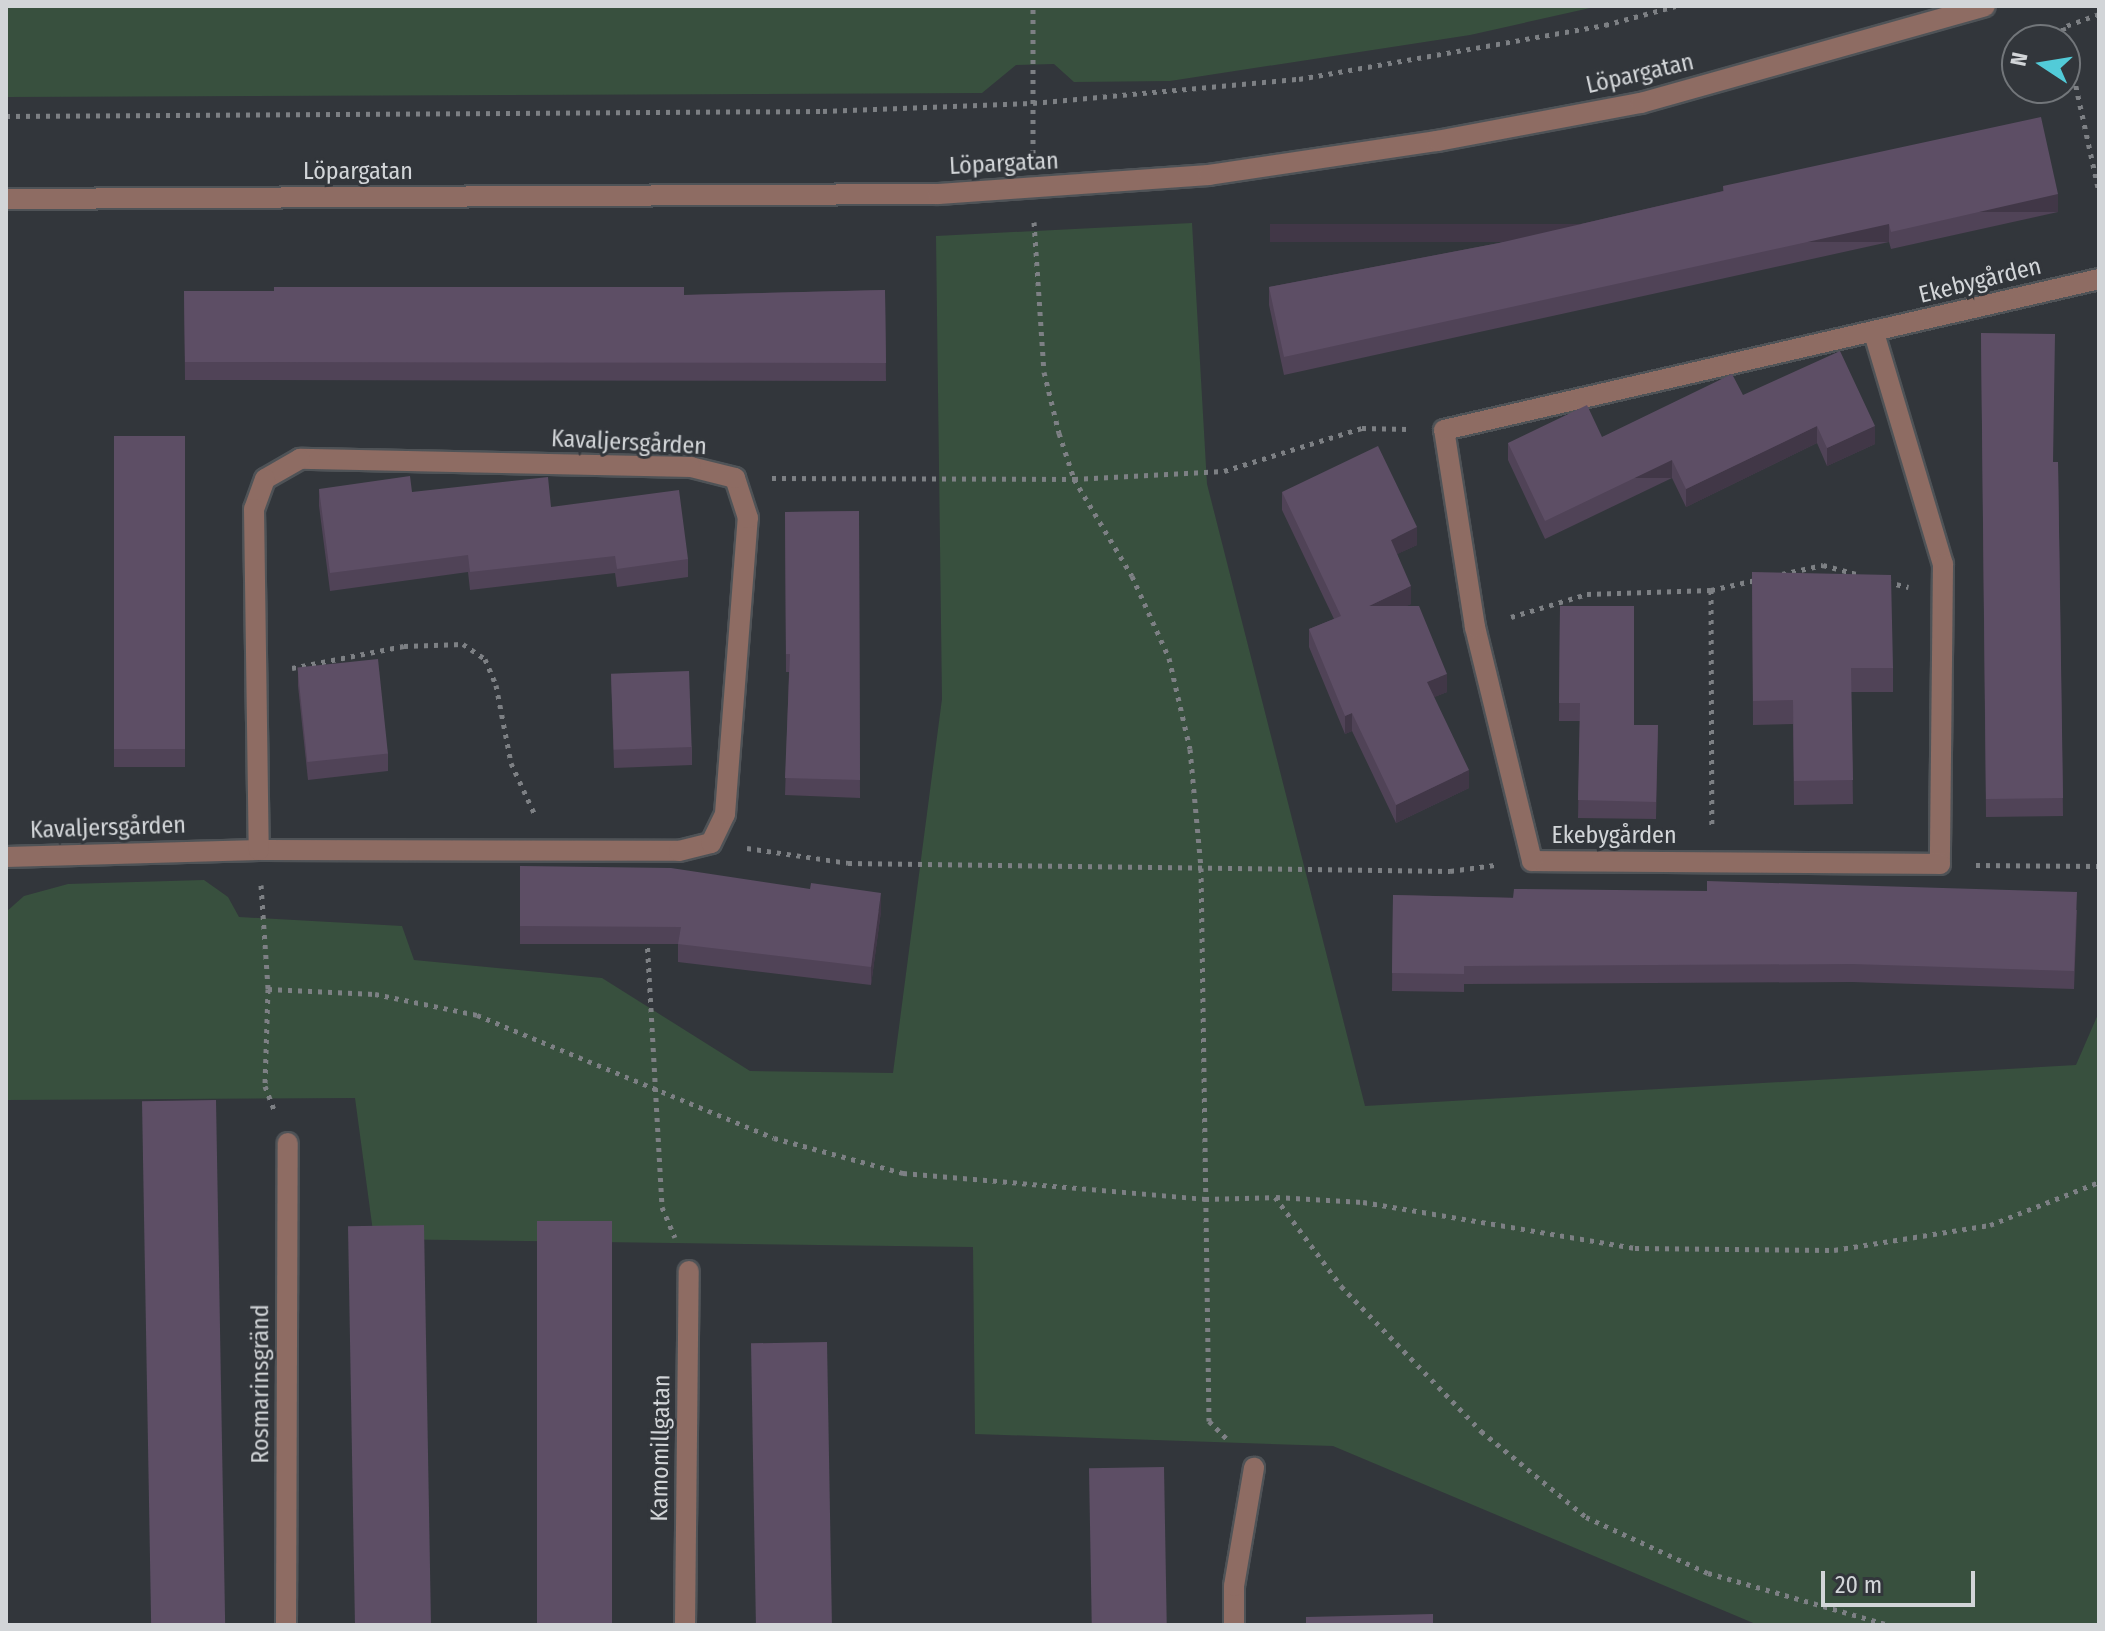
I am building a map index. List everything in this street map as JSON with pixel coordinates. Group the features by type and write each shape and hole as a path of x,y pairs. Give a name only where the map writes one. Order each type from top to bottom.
{"street":[{"name":"Löpargatan","path":"6,199 1033,190 1315,162 1641,103 1985,6"},
{"name":"Ekebygården","path":"1940,864 1532,861 1475,627 1444,430 2099,279"},
{"path":"1874,333 1943,564 1940,864"},
{"name":"Kavaljersgården","path":"6,857 259,850 679,851 711,843 725,814 748,518 735,478 691,467 300,459 265,479 254,509 259,850"},
{"name":"Rosmarinsgränd","path":"286,1625 288,1143"},
{"name":"Kamomillgatan","path":"685,1625 689,1271"},
{"path":"1234,1625 1234,1586 1254,1468"}],"path":[{"path":"1033,6 1033,190 1044,372 1074,479 1132,576 1169,658 1190,749 1201,868 1209,1421 1254,1468"},
{"path":"6,116 823,111 1033,103 1299,79 1605,25 1676,6"},
{"path":"2099,14 2063,27 2099,192"},
{"path":"735,478 1074,479 1224,471 1362,428 1444,430"},
{"path":"1880,580 1909,588 1943,564"},
{"path":"1475,627 1587,594 1711,590 1823,565 1866,576"},
{"path":"1711,590 1713,862"},
{"path":"256,675 404,646 463,644 485,659 496,685 511,763 550,849"},
{"path":"711,843 848,863 1450,871 1532,861"},
{"path":"259,850 268,989 265,1086 288,1143"},
{"path":"1940,864 2099,866"},
{"path":"647,924 662,1207 689,1271"},
{"path":"268,989 375,994 477,1015 774,1138 903,1173 1205,1199 1275,1197 1363,1202 1635,1248 1834,1250 1990,1225 2099,1182"},
{"path":"1275,1197 1341,1286 1459,1408 1586,1517 1708,1573 1889,1625"}],"green space":[{"path":"6,6 1599,6 1470,35 1170,81 1074,82 1054,64 1016,65 982,93 6,97"},
{"path":"1192,223 1207,484 1365,1106 2076,1065 2099,1012 2099,1625 1758,1625 1333,1446 975,1434 973,1247 374,1239 355,1098 6,1100 6,912 24,896 68,884 204,880 228,897 239,917 402,926 414,960 602,978 750,1071 893,1073 942,699 936,236"}],"building":[{"path":"2041,117 2058,194 1891,232 1889,224 1284,357 1269,287 1499,243 1724,191 1723,186"},
{"path":"274,287 684,287 684,295 885,290 886,363 185,362 184,291 274,291"},
{"path":"1981,333 2055,334 2053,462 2058,462 2063,798 1986,799"},
{"path":"1840,351 1875,426 1827,448 1817,426 1686,489 1672,460 1545,521 1508,443 1587,405 1602,437 1732,374 1743,395"},
{"path":"114,436 185,436 185,749 114,749"},
{"path":"1378,446 1417,527 1391,540 1411,586 1369,606 1419,606 1447,674 1427,682 1469,770 1396,805 1352,713 1345,716 1309,629 1341,616 1282,492"},
{"path":"410,476 412,492 548,477 551,507 679,490 688,559 617,569 615,556 470,572 468,555 330,573 319,489"},
{"path":"859,511 860,780 785,778 790,654 786,654 785,512"},
{"path":"1752,572 1891,575 1893,668 1851,668 1853,780 1794,781 1793,700 1753,701"},
{"path":"1560,606 1634,606 1634,725 1658,725 1656,802 1578,800 1580,703 1559,703"},
{"path":"378,659 388,753 307,762 297,667"},
{"path":"689,671 692,747 614,750 611,674"},
{"path":"520,866 671,868 810,889 811,883 881,893 871,967 678,944 681,927 520,926"},
{"path":"1707,881 2077,892 2074,971 1852,964 1464,966 1464,974 1392,973 1393,895 1513,898 1514,889 1707,891"},
{"path":"216,1100 225,1625 151,1625 142,1101"},
{"path":"537,1221 612,1221 612,1625 537,1625"},
{"path":"424,1225 431,1625 355,1625 348,1226"},
{"path":"827,1342 832,1625 756,1625 751,1343"},
{"path":"1164,1467 1167,1625 1092,1625 1089,1468"},
{"path":"1433,1614 1433,1625 1306,1625 1306,1617"}]}
